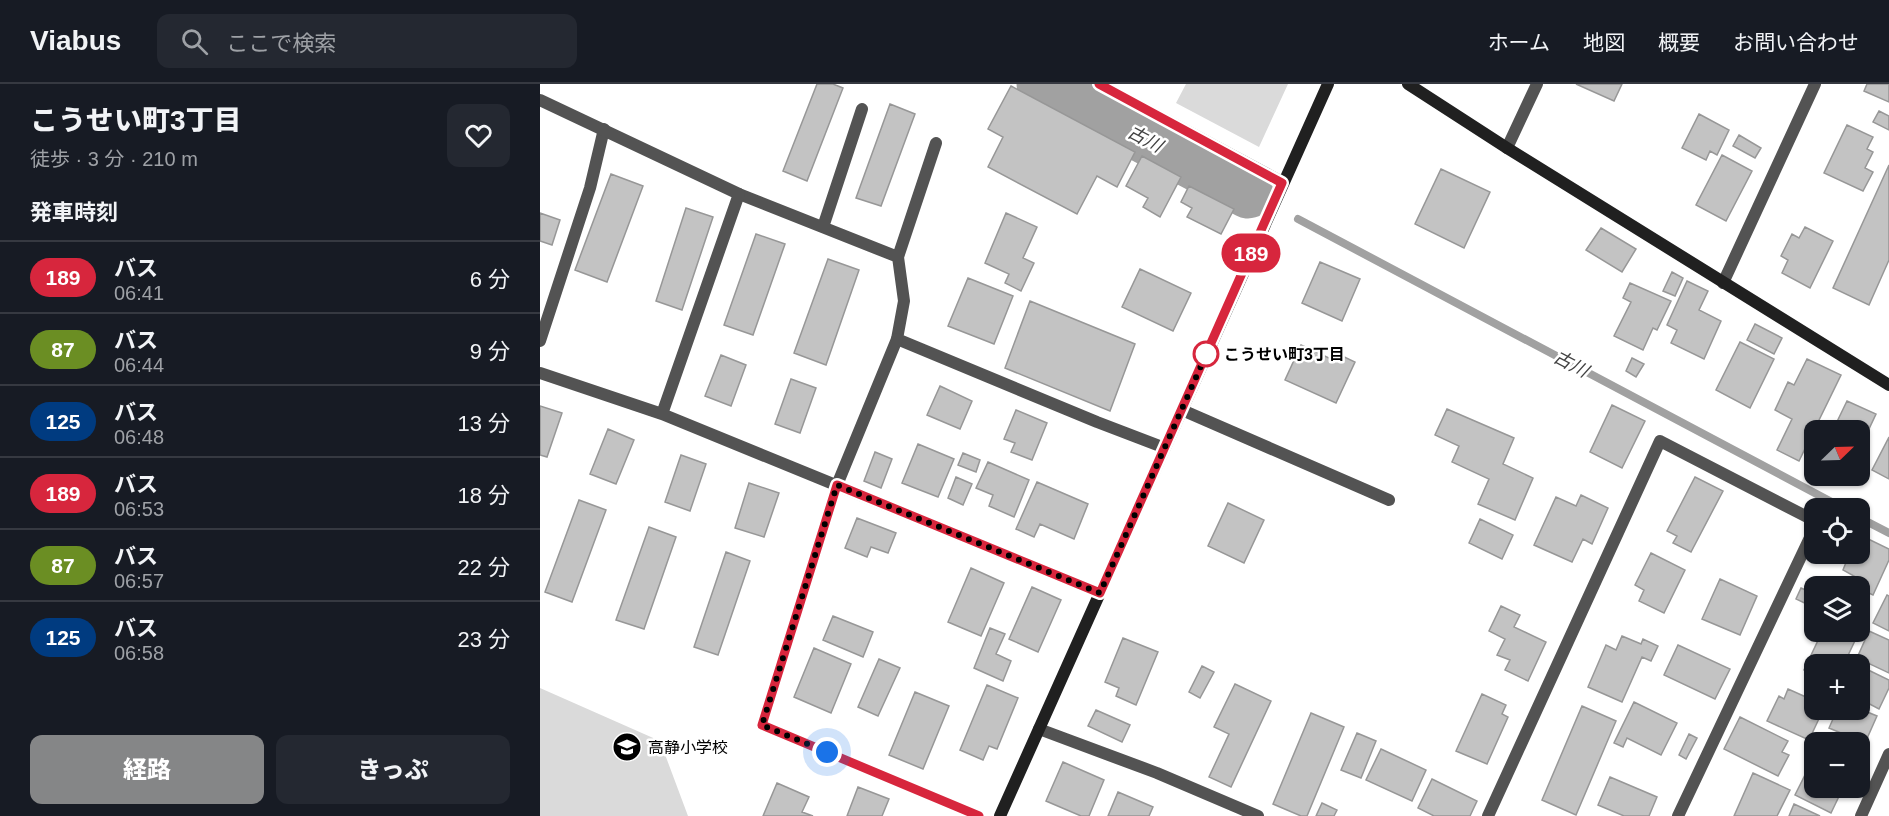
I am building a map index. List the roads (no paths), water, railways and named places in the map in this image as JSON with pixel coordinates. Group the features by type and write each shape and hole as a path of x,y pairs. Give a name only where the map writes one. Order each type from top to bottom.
{"street":[{"path":"1099,84 1282,183"},
{"path":"1000,816 1328,84"},
{"path":"1408,84 1889,385"},
{"path":"1508,148 1537,84"},
{"path":"1723,283 1815,84"},
{"path":"540,100 739,194 898,257"},
{"path":"823,228 862,110"},
{"path":"540,341 590,188 604,129"},
{"path":"936,143 898,257 904,301 897,339 837,485 762,725 979,816"},
{"path":"662,414 739,194"},
{"path":"897,339 1165,448"},
{"path":"540,373 662,414 1100,593"},
{"path":"1182,410 1389,500"},
{"path":"1488,816 1660,441 1804,515"},
{"path":"1678,816 1804,550"},
{"path":"1039,729 1157,773 1258,816"},
{"path":"1861,816 1889,754"}],"waterway":[{"name":"古川","path":"1042,84 1248,193"},
{"name":"古川","path":"1298,219 1824,498"},
{"name":"古川","path":"1870,523 1889,533"}],"place":[{"name":"こうせい町3丁目","path":"1206,354"},
{"name":"高静小学校","path":"627,747"}]}
